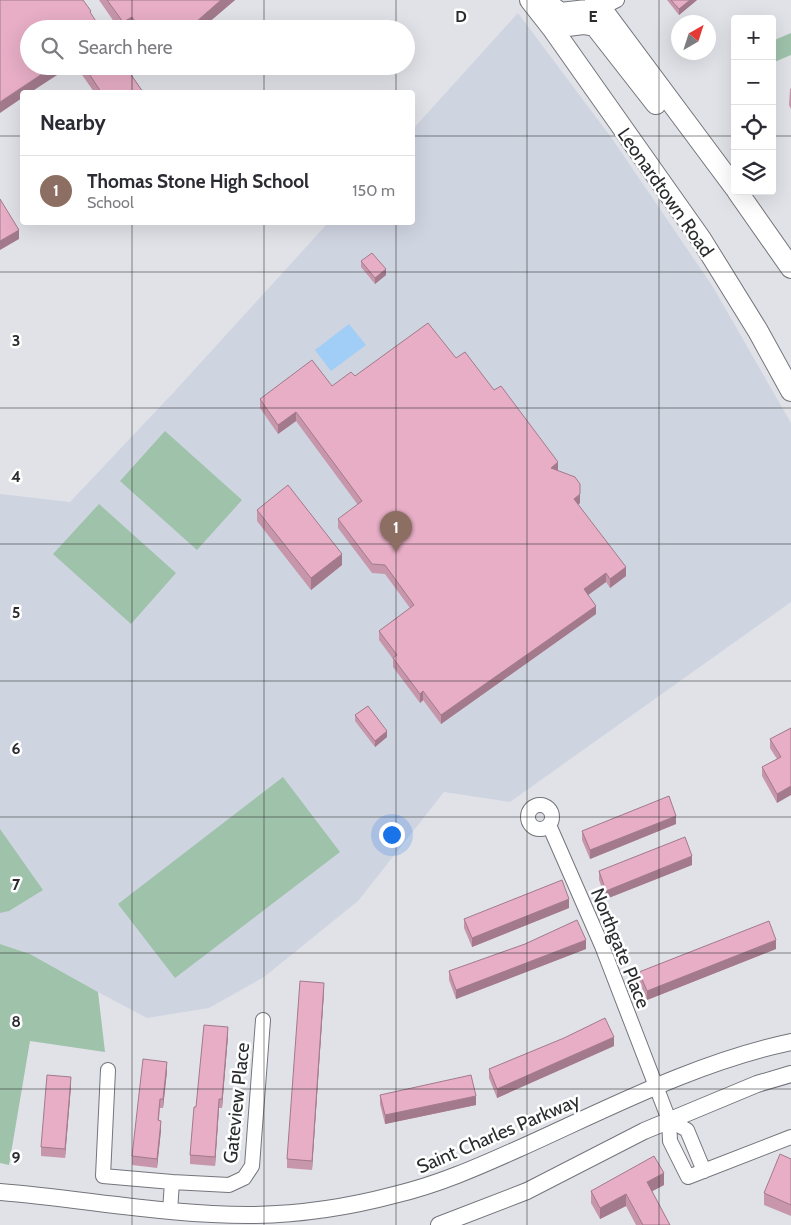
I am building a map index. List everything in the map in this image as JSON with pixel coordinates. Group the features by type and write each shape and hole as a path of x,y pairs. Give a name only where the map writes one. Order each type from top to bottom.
{"highway":[{"name":"Leonardtown Road","path":"530,0 552,28 700,240 758,331 791,391"},
{"path":"544,0 560,13 604,3 703,146 731,183"},
{"path":"552,28 583,24 595,26 677,132 703,146"},
{"path":"740,195 791,268"}],"main road":[{"name":"Saint Charles Parkway","path":"0,1192 170,1211 254,1215 319,1211 395,1195 465,1172 656,1086 735,1057 770,1046 791,1042"},
{"path":"439,1225 526,1191 635,1135 669,1120 757,1084 791,1074"}],"street":[{"name":"Northgate Place","path":"549,825 602,946 656,1086 669,1120 670,1141 688,1177 704,1170"},
{"name":"Gateview Place","path":"108,1070 103,1176 229,1185 238,1182 252,1166 263,1020"},
{"path":"669,1120 688,1130 704,1170 791,1137"},
{"path":"170,1211 172,1182"}],"shaded area":[{"path":"518,13 613,140 713,287 791,423 791,602 510,802 444,792 358,901 264,977 209,1008 147,1018 30,954 0,944 0,494 70,502 174,392 326,225 415,225 415,127"}],"green space":[{"path":"791,33 791,55 776,61 776,60 776,39"},
{"path":"165,431 242,500 197,550 120,481"},
{"path":"99,504 176,573 131,624 53,554"},
{"path":"283,777 340,852 175,978 118,904"},
{"path":"0,829 43,890 9,911 0,913"},
{"path":"0,944 30,954 98,992 105,1052 30,1041 9,1165 0,1163"}],"water":[{"path":"349,324 366,345 331,371 315,350"}],"building":[{"path":"0,0 83,0 95,20 20,20 20,75 40,75 0,102"},
{"path":"107,0 221,0 198,20 134,20 132,17 122,20"},
{"path":"671,0 690,0 679,9"},
{"path":"90,75 131,75 142,90 100,90"},
{"path":"0,199 19,230 0,241"},
{"path":"372,253 386,269 375,278 361,261"},
{"path":"428,323 456,358 465,352 494,390 501,386 558,462 551,468 575,477 580,484 580,494 574,499 626,567 610,579 606,573 584,589 596,606 441,715 423,691 420,694 393,658 397,655 379,631 414,605 385,565 372,564 338,519 362,501 296,412 278,425 260,399 312,360 332,386 351,372 355,376"},
{"path":"288,485 342,554 311,578 257,510"},
{"path":"368,706 387,731 375,741 355,715"},
{"path":"791,728 791,786 777,794 762,767 781,757 770,739"},
{"path":"669,796 676,816 590,850 582,831"},
{"path":"685,837 692,856 606,891 599,871"},
{"path":"562,880 569,899 472,938 464,919"},
{"path":"577,920 586,940 456,990 449,971 525,944"},
{"path":"769,921 776,940 647,991 639,972"},
{"path":"300,981 324,983 312,1161 287,1159"},
{"path":"605,1018 614,1037 497,1089 489,1069 564,1038"},
{"path":"204,1025 228,1027 222,1099 219,1099 215,1157 190,1155"},
{"path":"143,1059 167,1062 163,1099 160,1099 158,1120 161,1121 157,1159 132,1156"},
{"path":"47,1075 71,1077 65,1149 41,1147"},
{"path":"471,1075 476,1096 385,1115 380,1095"},
{"path":"780,1154 791,1159 791,1205 764,1193"},
{"path":"654,1156 664,1173 647,1182 670,1225 643,1225 626,1194 600,1208 591,1191"}],"place":[{"name":"Thomas Stone High School","path":"396,552"}]}
